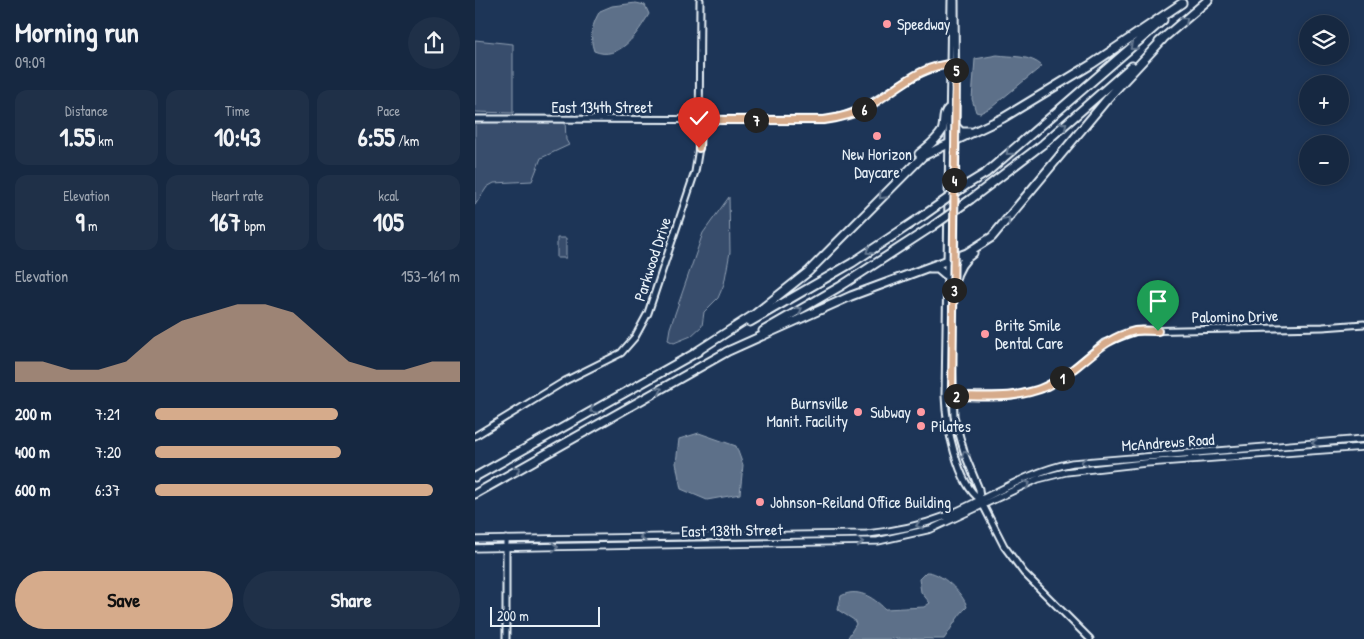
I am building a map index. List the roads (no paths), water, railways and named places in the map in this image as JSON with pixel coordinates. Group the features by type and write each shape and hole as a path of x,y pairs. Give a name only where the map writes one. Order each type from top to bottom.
{"highway":[{"path":"475,494 841,286 933,226 1043,144 1208,0"},
{"path":"697,352 755,314 807,272 915,162 955,139 993,123 1092,64 1184,1"},
{"path":"475,477 852,263 924,215 985,173 1184,1"},
{"path":"954,283 956,272 963,261 992,237 1108,98 1163,40"},
{"path":"915,162 916,158 935,141 941,132 945,112 948,108"},
{"path":"955,126 965,133 993,123"},
{"path":"727,352 851,296 967,253 992,237"},
{"path":"911,273 935,267 945,274"}],"main road":[{"name":"McAndrews Road","path":"980,499 1030,474 1073,463 1364,439"},
{"name":"McAndrews Road","path":"983,506 1038,480 1066,472 1138,464 1364,447"},
{"name":"East 138th Street","path":"475,540 867,534 920,525 980,499"},
{"name":"East 138th Street","path":"475,548 878,541 931,529 983,506"}],"street":[{"name":"Parkwood Drive","path":"475,436 565,381 621,353 635,337 647,313 695,172 699,148 700,120 700,0"},
{"path":"951,0 945,260 945,396 954,449 972,493 980,499"},
{"path":"955,0 952,396 958,436 979,489 980,499 1004,546 1024,573 1090,639"},
{"name":"East 134th Street","path":"475,119 824,120 842,118 866,108 913,76 949,64 956,64"},
{"name":"Palomino Drive","path":"945,396 1012,396 1041,389 1067,374 1104,344 1136,331 1323,327 1364,324"},
{"path":"506,539 506,639"}],"place":[{"name":"Speedway","path":"887,24"},
{"name":"New Horizon Daycare","path":"877,136"},
{"name":"Brite Smile Dental Care","path":"985,334"},
{"name":"Burnsville Manit. Facility","path":"858,412"},
{"name":"Subway","path":"921,412"},
{"name":"Pilates","path":"921,426"},
{"name":"Johnson-Reiland Office Building","path":"760,502"}]}
